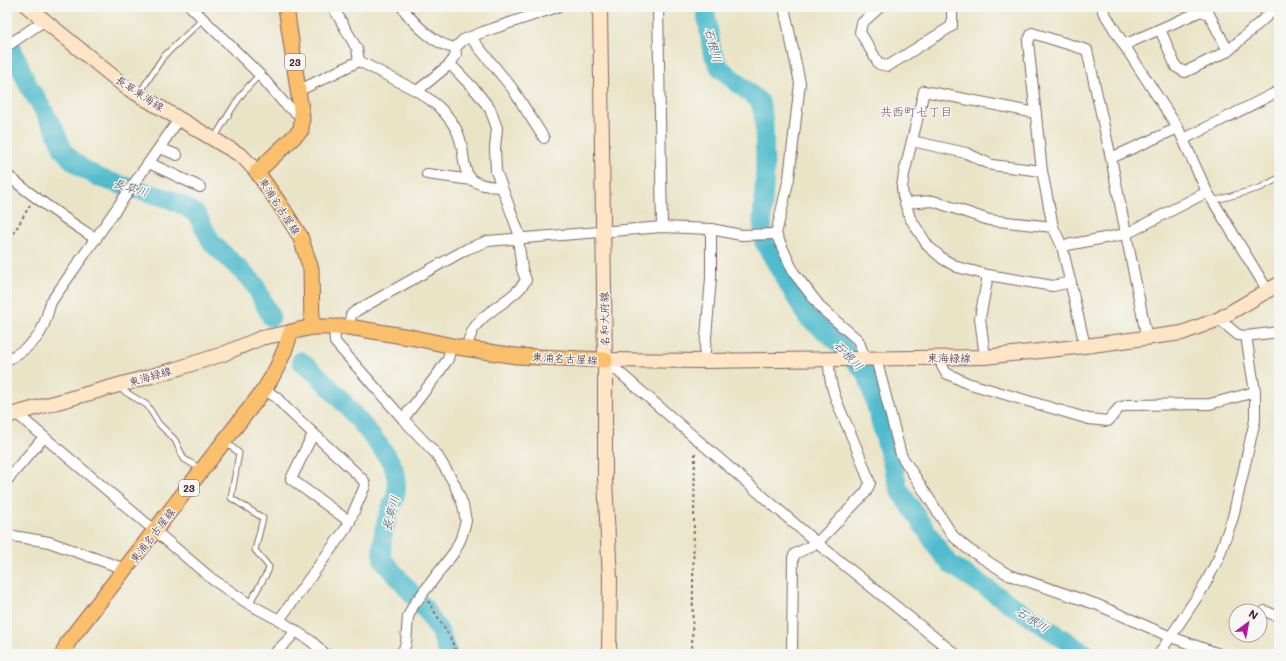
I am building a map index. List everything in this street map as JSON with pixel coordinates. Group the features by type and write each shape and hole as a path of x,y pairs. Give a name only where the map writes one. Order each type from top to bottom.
{"main road":[{"name":"東浦名古屋線","path":"286,7 302,117 301,130 257,172 282,206 300,236 311,269 312,327"},
{"name":"名和大府線","path":"600,7 605,360 605,479 610,579 609,654"},
{"name":"長草東海線","path":"31,8 127,88 242,156 257,172"},
{"name":"東海緑線","path":"605,360 834,360 868,358 985,357 1147,339 1182,333 1219,319 1273,288"},
{"name":"東浦名古屋線","path":"63,654 68,642 156,531 264,390 278,370 291,332 312,327 349,328 516,356 605,360"},
{"name":"東海緑線","path":"12,415 223,354 261,338 291,332"}],"street":[{"path":"333,7 357,49 359,61"},
{"path":"402,7 417,27 447,47 454,48 463,40 483,32 557,7"},
{"path":"658,7 662,227"},
{"path":"784,7 800,83 789,178 776,234 794,273 822,309 858,340 868,358 901,454 953,536 968,549 1009,575 1098,605 1171,637 1219,654"},
{"path":"880,7 862,23 860,32 879,64 888,66 952,26 952,7"},
{"path":"1160,29 1176,67 1185,72 1228,51 1277,7"},
{"path":"194,8 203,19 260,75 284,104 302,117"},
{"path":"1101,8 1178,128 1210,196 1273,288"},
{"path":"1124,45 1201,11 1208,14 1228,51"},
{"path":"10,43 45,20"},
{"path":"1085,346 1062,246 1053,228 1042,171 1028,42 1032,33 1087,50 1111,158 1147,339"},
{"path":"471,38 512,88 544,138"},
{"path":"417,90 450,64 456,55 454,48"},
{"path":"298,91 359,61"},
{"path":"359,61 417,90 438,106 450,120 461,143 464,168 472,180"},
{"path":"450,64 476,91 490,109 497,128 495,166 519,239 522,269 526,280 519,290 479,321 470,336 468,349"},
{"path":"1036,113 924,91 902,187 905,203 910,218 918,233 928,246 943,260 958,267 988,275 1053,286 1071,282"},
{"path":"1184,139 1279,91"},
{"path":"7,360 18,354 36,338 42,330 51,302 180,118"},
{"path":"1111,158 1178,128"},
{"path":"912,141 966,153 992,165 1042,171"},
{"path":"160,148 177,156"},
{"path":"149,163 200,187"},
{"path":"427,174 472,180 483,185 502,187"},
{"path":"7,175 60,216 96,239"},
{"path":"1062,246 1126,234 1210,196"},
{"path":"905,203 934,201 989,220 1053,228"},
{"path":"349,328 351,315 356,310 467,249 488,241 662,227 711,229 741,235 776,234"},
{"path":"704,361 711,278 711,229"},
{"path":"985,357 980,318 988,275"},
{"path":"1219,319 1238,335 1246,336 1279,332"},
{"path":"334,327 335,342 437,455 454,483 463,505 466,521 461,538 455,551 413,606 408,617 406,644 402,654"},
{"path":"1159,654 1203,588 1218,558 1233,518 1256,420 1255,392 1246,336"},
{"path":"403,419 437,375 448,358 450,346"},
{"path":"942,357 942,366 946,373 967,383 1089,419 1108,421 1119,408 1128,405 1210,404 1255,392"},
{"path":"605,360 817,542 955,654"},
{"path":"792,654 793,557 795,554 817,542 866,492 870,483 833,394 829,374 834,360"},
{"path":"264,390 276,397 313,434 356,472 364,481 365,486 350,522 279,620"},
{"path":"12,415 44,437 212,579 249,604 279,620 311,640 325,654"},
{"path":"313,434 291,479 350,522"},
{"path":"7,480 44,437"},
{"path":"7,535 49,542 125,569"},
{"path":"1268,612 1279,617"},
{"path":"274,654 290,638 295,630"}],"lane":[{"path":"138,94 163,57 203,19"},
{"path":"213,139 245,90 252,81 260,75"},
{"path":"1210,196 1260,188 1279,178"},
{"path":"120,384 122,390 147,405 159,424 175,440 184,459 202,471"},
{"path":"225,442 239,453 231,498 263,518 254,550 270,567 249,604"}],"path":[{"path":"7,243 11,240 35,198"},
{"path":"692,654 695,437"},
{"path":"422,594 450,637 457,654"}],"waterway":[{"name":"石根川","path":"705,7 712,52 720,68 760,102 764,120 765,170 762,221 764,242 807,317 838,342 867,374 899,489 941,553 950,564 1086,654"},
{"name":"長草川","path":"7,43 12,48 30,89 55,130 63,150 71,159 83,169 102,179 169,199 186,207 197,215 212,243 254,283 271,317"},
{"name":"長草川","path":"301,361 343,402 382,448 394,469 396,490 384,529 382,547 383,560 426,610 440,632 448,654"}],"district":[{"name":"共西町七丁目","path":"916,111"}]}
